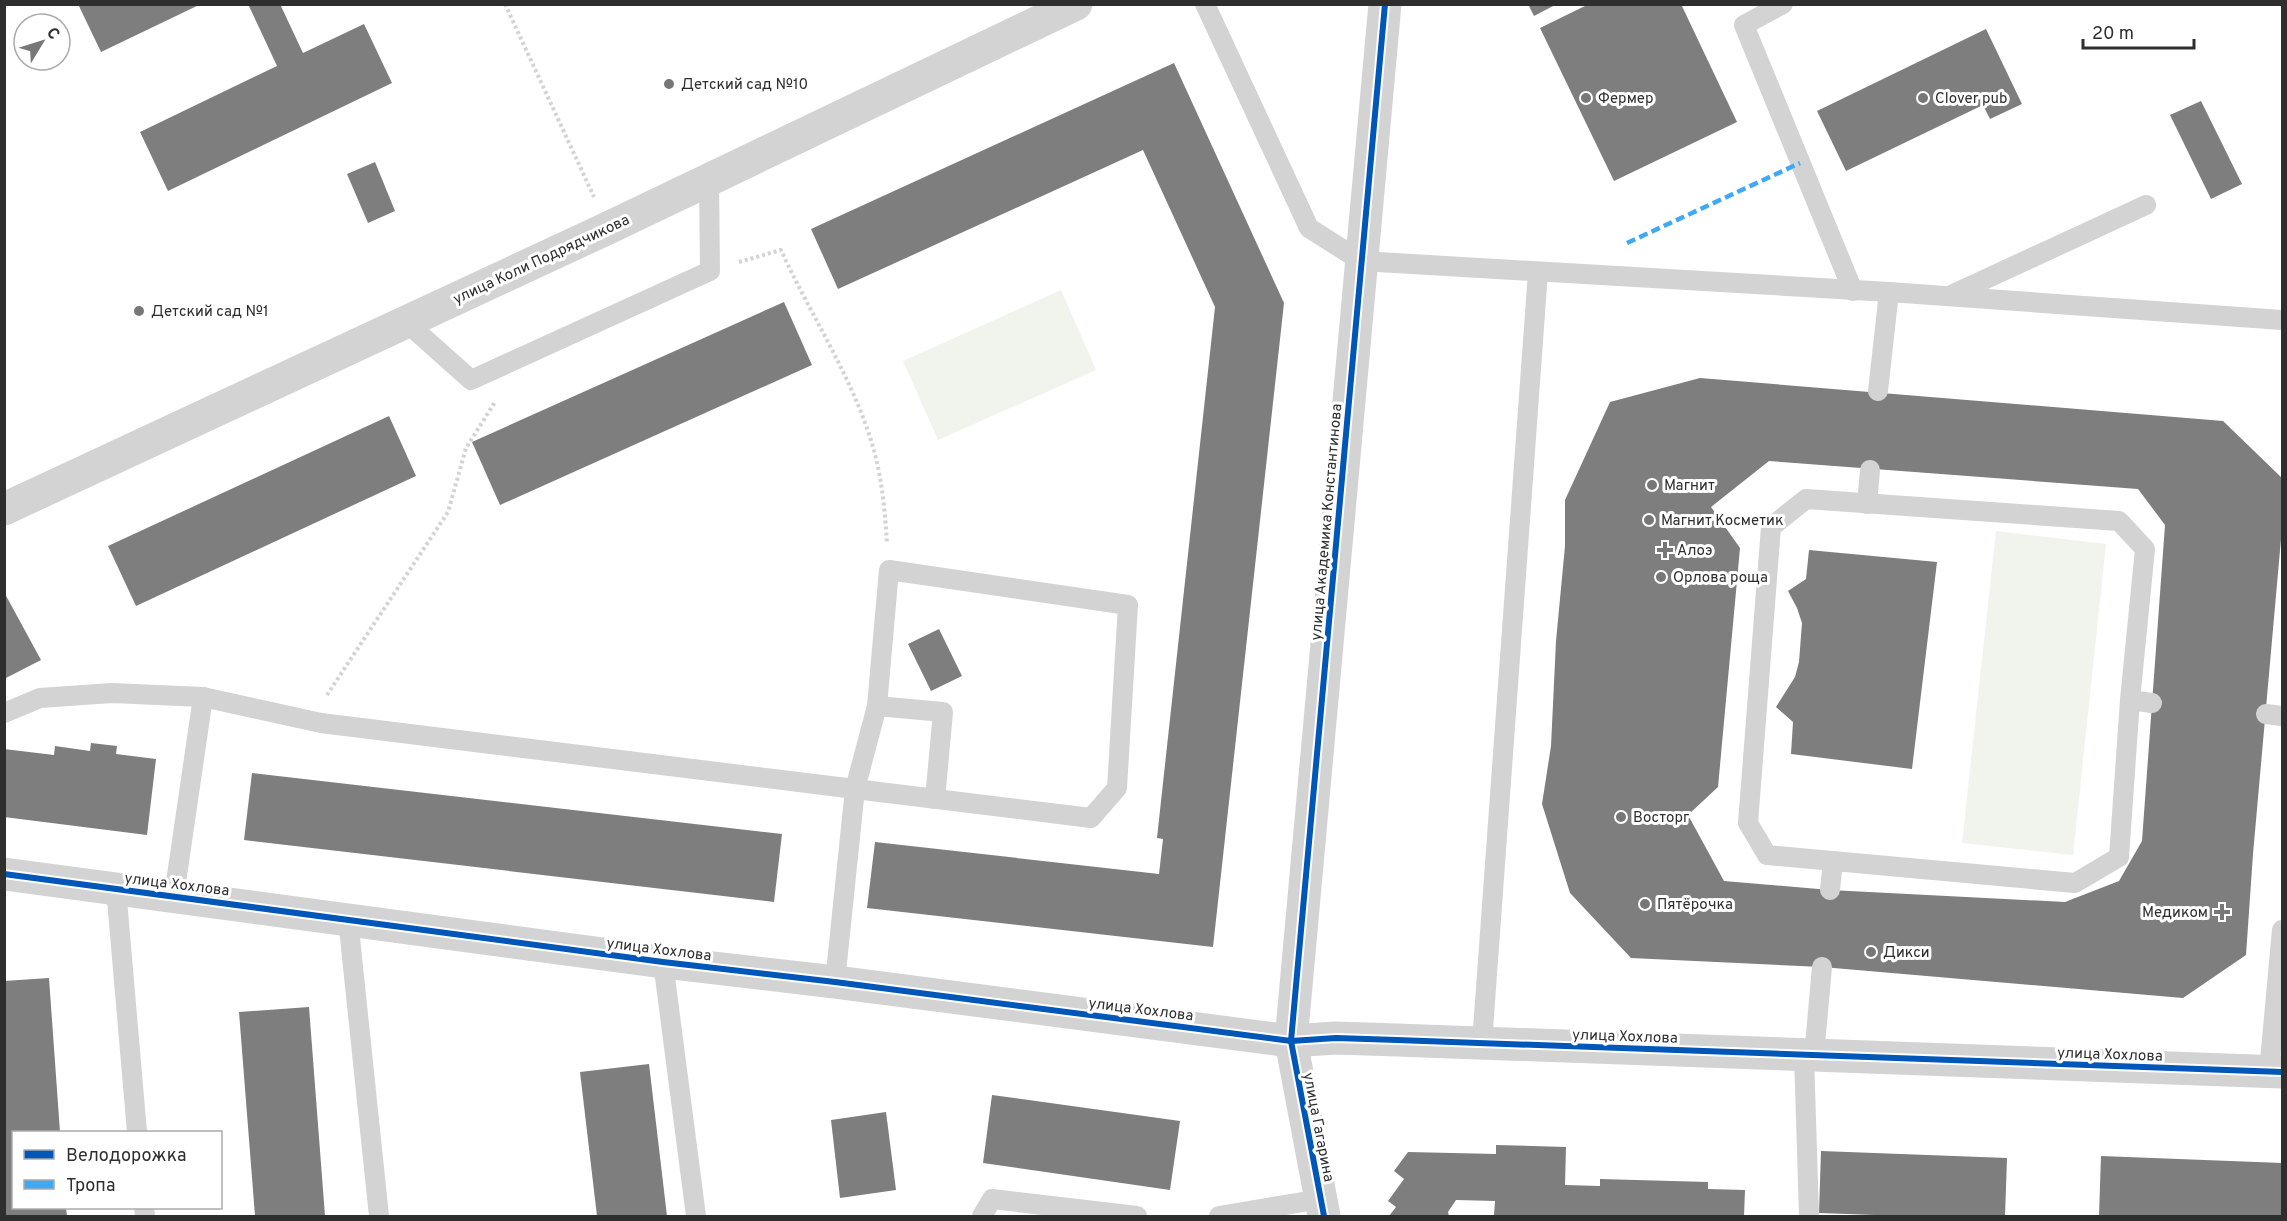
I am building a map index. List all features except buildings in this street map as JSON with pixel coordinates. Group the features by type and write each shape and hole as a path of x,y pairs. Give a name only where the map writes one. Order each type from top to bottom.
{"street":[{"name":"улица Коли Подрядчикова","path":"4,509 608,228 1076,4"},
{"name":"улица Академика Константинова","path":"1291,1041 1385,4"},
{"name":"улица Хохлова","path":"4,874 663,962 1291,1041 1336,1038 2276,1072"},
{"name":"улица Гагарина","path":"1291,1041 1322,1208"}],"lane":[{"path":"1205,4 1309,228 1361,261 1889,292 2283,320"},
{"path":"1783,4 1744,26 1853,291"},
{"path":"406,322 471,380 710,271 709,179"},
{"path":"1948,296 2146,205"},
{"path":"1482,1043 1538,272"},
{"path":"1878,391 1889,292"},
{"path":"1867,504 1870,470"},
{"path":"1806,499 2119,521 2145,549 2130,700 2119,857 2075,884 1767,855 1748,823 1771,527 1806,499"},
{"path":"4,712 40,698 112,693 203,697 310,721 855,789 935,799 1091,818 1117,788 1128,605 889,570 877,706 855,789 835,982"},
{"path":"174,896 203,697"},
{"path":"2130,700 2152,703"},
{"path":"877,706 943,712 935,799"},
{"path":"1830,890 1833,861"},
{"path":"116,888 137,1131"},
{"path":"348,919 379,1216"},
{"path":"2276,1072 2283,930"},
{"path":"663,962 696,1216"},
{"path":"1809,1216 1809,1055 1822,967"},
{"path":"982,1216 992,1199 1137,1216"},
{"path":"1219,1216 1322,1208"}],"path":[{"path":"505,4 608,228"},
{"path":"710,271 782,250 856,400 873,448 881,493 889,570"},
{"path":"310,721 448,512 466,448 525,355"}],"shaded area":[{"path":"1061,290 1096,370 938,440 903,361"},
{"path":"1996,531 2106,544 2073,855 1962,843"}],"marked path":[{"path":"1627,243 1800,163"}],"cycle path":[{"path":"1324,1216 1291,1041 1385,4"},
{"path":"4,874 663,962 1291,1041 1336,1038 2282,1072"}],"place":[{"name":"Детский сад №10","path":"669,84"},
{"name":"Фермер","path":"1586,98"},
{"name":"Clover pub","path":"1923,98"},
{"name":"Детский сад №1","path":"139,311"},
{"name":"Магнит","path":"1652,485"},
{"name":"Магнит Косметик","path":"1649,520"},
{"name":"Алоэ","path":"1665,550"},
{"name":"Орлова роща","path":"1661,577"},
{"name":"Восторг","path":"1621,817"},
{"name":"Пятёрочка","path":"1645,904"},
{"name":"Медиком","path":"2222,912"},
{"name":"Дикси","path":"1871,952"}]}
